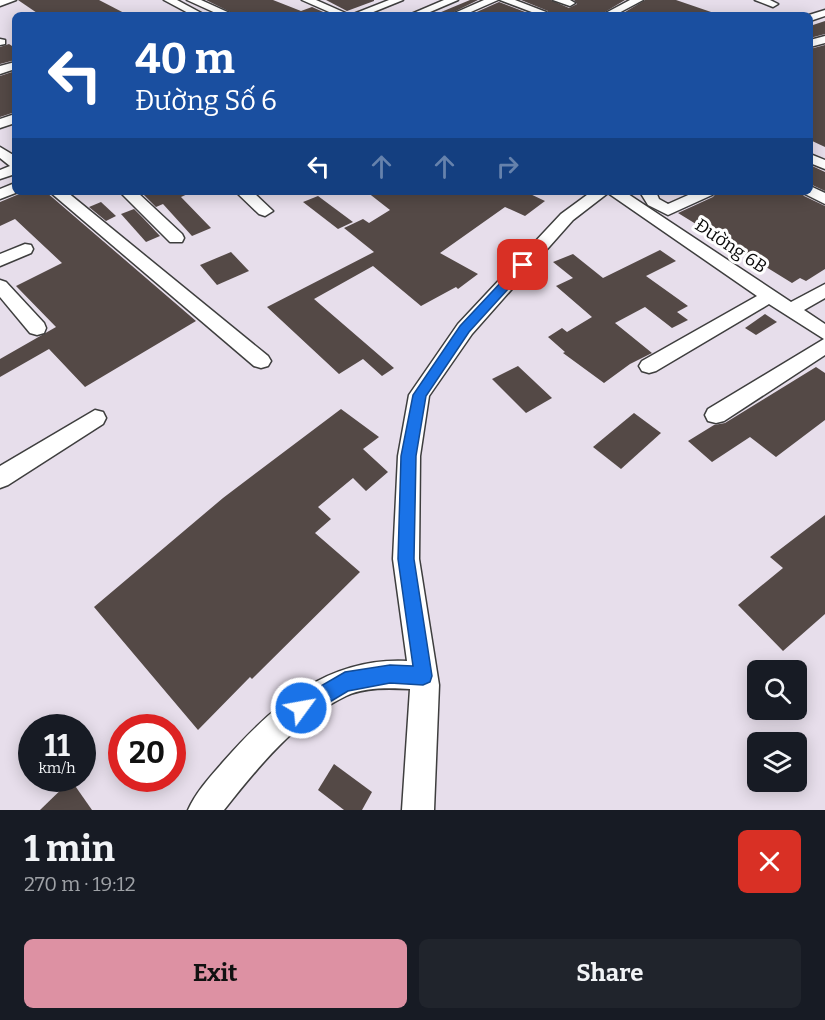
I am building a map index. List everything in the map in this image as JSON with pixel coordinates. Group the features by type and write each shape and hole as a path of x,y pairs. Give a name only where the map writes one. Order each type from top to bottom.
{"street":[{"path":"0,3 11,0"},
{"path":"169,0 194,12"},
{"path":"192,0 222,12"},
{"path":"307,0 337,12"},
{"path":"364,12 398,0"},
{"path":"421,0 437,6"},
{"path":"422,12 453,0"},
{"path":"462,12 493,0"},
{"path":"505,0 541,12"},
{"path":"558,0 570,3"},
{"path":"614,12 638,0"},
{"path":"760,0 773,4"},
{"path":"474,7 488,12"},
{"path":"0,151 12,161"},
{"path":"62,195 261,361"},
{"path":"131,195 176,238"},
{"path":"247,195 265,211"},
{"path":"418,810 423,676 406,559 409,456 419,395 465,329 567,217 597,195"},
{"name":"Đường 6B","path":"619,195 825,333"},
{"path":"650,195 653,202 668,210 700,195"},
{"path":"0,261 25,249"},
{"path":"0,286 37,328"},
{"path":"791,310 825,290"},
{"path":"649,366 770,296"},
{"path":"716,416 825,346"},
{"path":"0,478 95,418"},
{"path":"204,810 256,746 287,718 316,698 345,682 390,674 423,676"}],"shaded area":[{"path":"0,0 825,0 825,810 0,810"}],"building":[{"path":"18,0 99,0 122,12 36,12"},
{"path":"206,0 273,0 301,11 312,7 323,12 230,12"},
{"path":"326,0 374,0 374,1 347,11"},
{"path":"470,0 478,0 454,12 441,12"},
{"path":"521,0 551,0 569,8 577,4 574,0 625,0 605,12 548,11"},
{"path":"645,0 676,0 711,12 625,12"},
{"path":"499,2 525,12 477,12"},
{"path":"825,21 825,34 813,37 813,25"},
{"path":"9,44 12,46 12,61 0,64 0,47"},
{"path":"825,45 825,147 813,141 813,48"},
{"path":"12,72 12,113 0,117 0,76"},
{"path":"813,166 825,172 825,191 813,185"},
{"path":"17,195 49,195 196,321 85,387 49,349 0,377 0,359 56,327 16,286 62,263 15,219 0,226 0,202"},
{"path":"144,195 185,195 181,197 211,228 192,236 163,204 156,207"},
{"path":"371,195 532,195 545,201 525,216 505,207 440,253 478,274 458,289 456,287 421,306 373,266 314,299 394,368 382,376 363,359 339,374 267,307 374,252 344,228 363,219 369,223 390,210"},
{"path":"715,195 803,195 825,206 825,269 806,281 800,278 792,283 678,213"},
{"path":"318,196 353,222 338,229 303,202"},
{"path":"101,202 116,216 106,221 89,207"},
{"path":"134,209 160,236 146,242 121,214"},
{"path":"660,250 676,261 646,276 688,306 677,312 688,320 672,328 645,307 615,323 652,353 630,364 604,383 563,353 565,352 548,337 562,328 567,332 592,317 556,286 573,278 553,262 573,254 603,278"},
{"path":"231,252 249,271 217,285 200,265"},
{"path":"765,314 777,322 756,335 745,328"},
{"path":"518,366 552,398 526,413 492,379"},
{"path":"816,367 825,373 825,420 776,457 750,437 712,462 688,441 714,425 725,423"},
{"path":"341,409 379,437 363,449 388,472 366,491 353,478 318,507 331,519 315,533 360,572 198,730 94,607 223,498"},
{"path":"634,413 661,433 621,469 593,447"},
{"path":"825,515 825,614 783,651 738,605 783,568 770,557"},
{"path":"334,764 372,792 362,810 344,810 318,790"},
{"path":"59,792 79,792 92,810 40,810"}],"route":[{"path":"301,708 345,682 390,674 423,676 406,559 409,456 419,395 465,329 523,265"}]}
